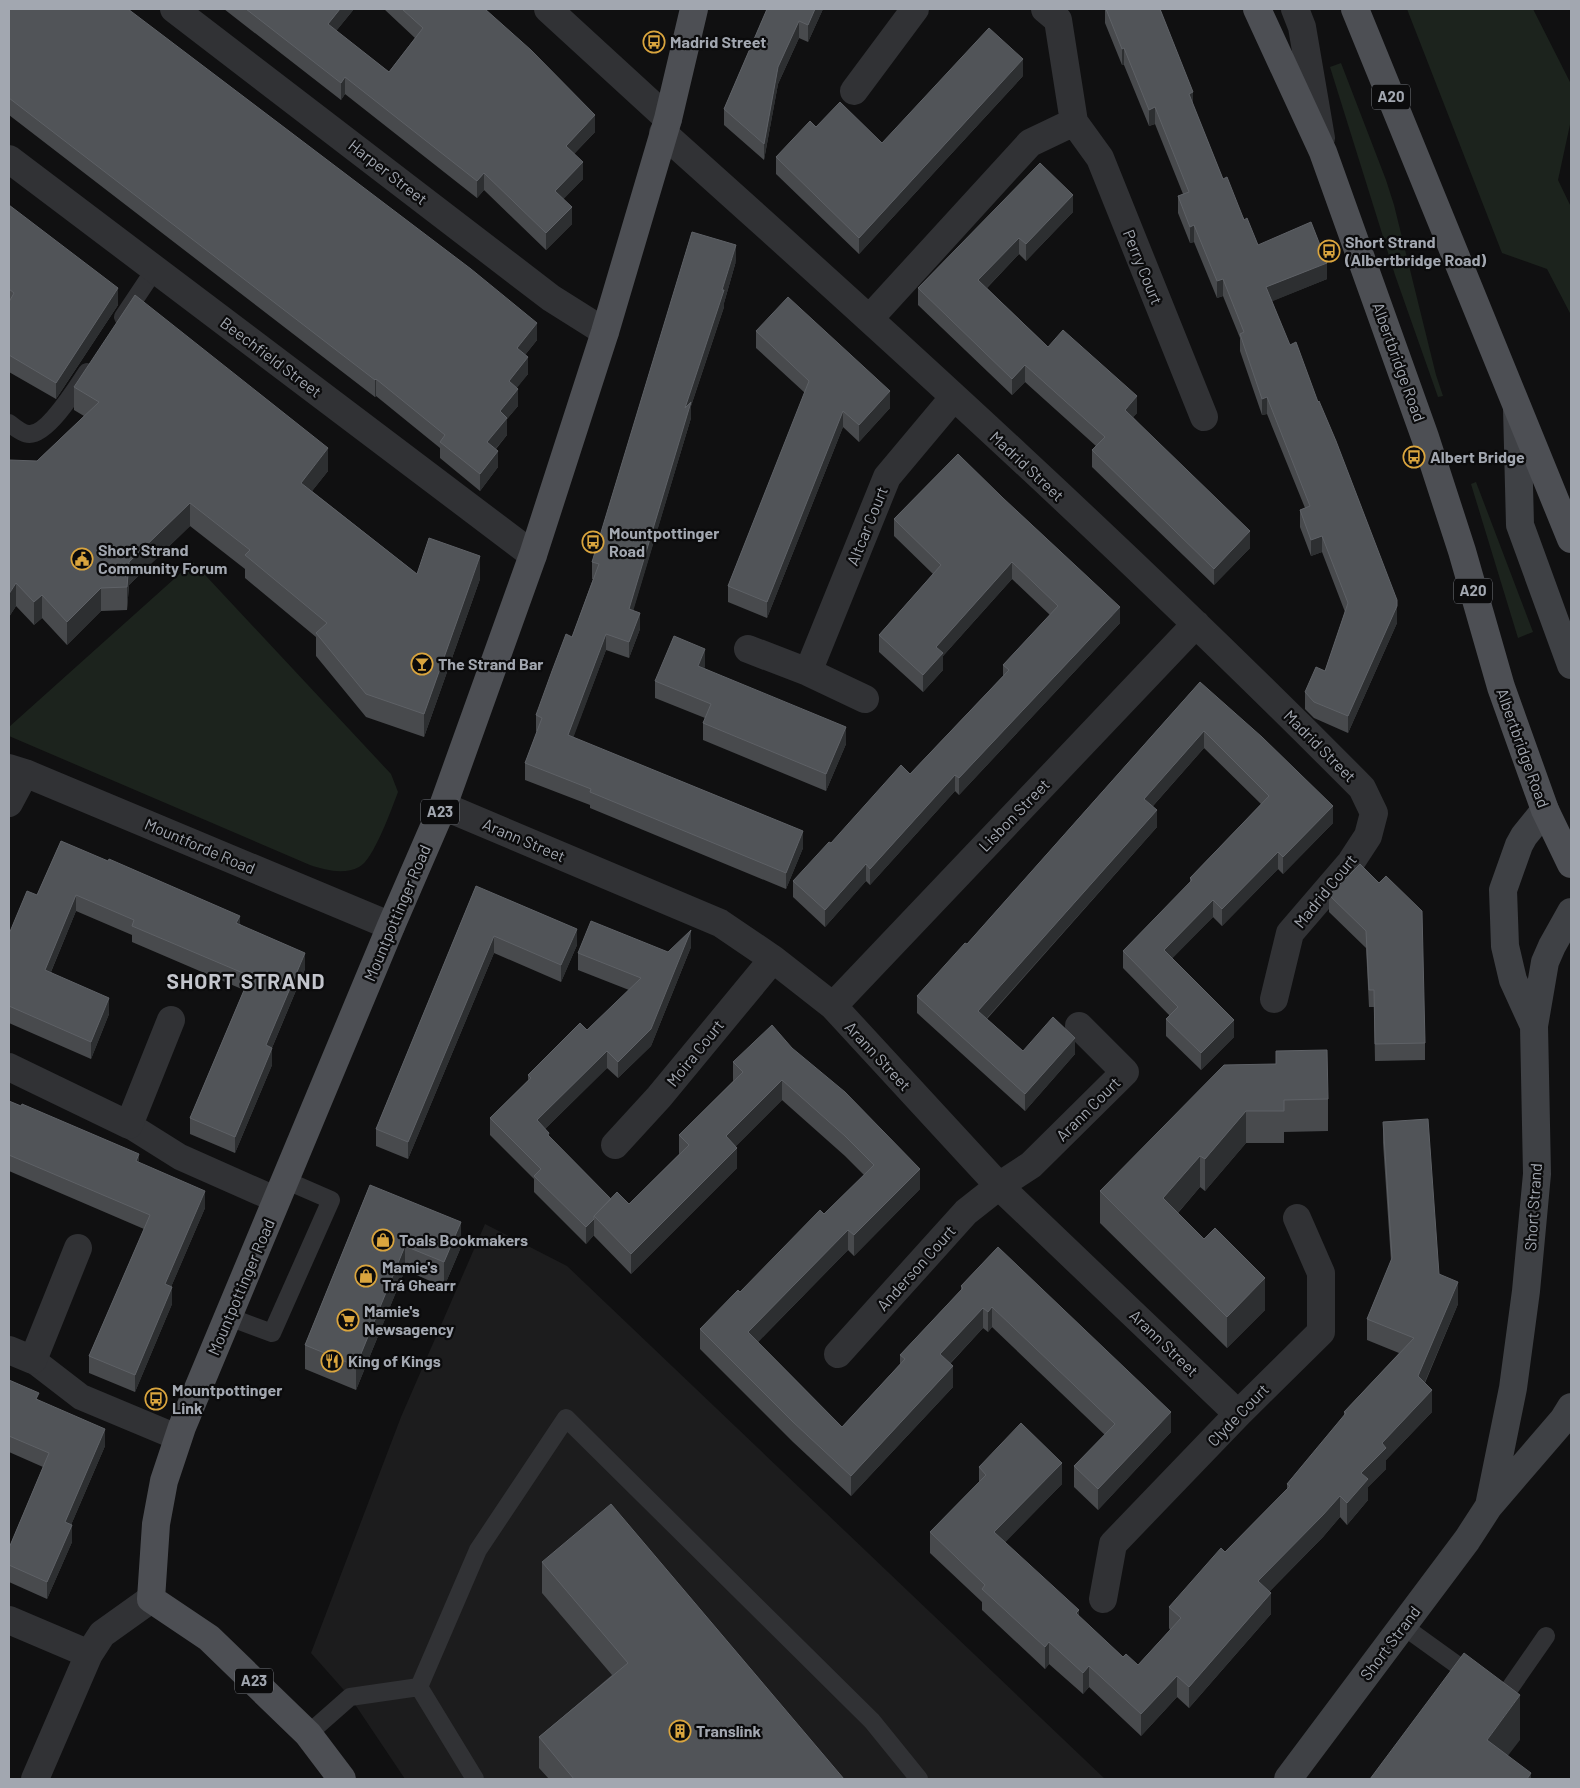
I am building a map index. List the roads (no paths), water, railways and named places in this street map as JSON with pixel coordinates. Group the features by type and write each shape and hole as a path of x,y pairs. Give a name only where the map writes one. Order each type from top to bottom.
{"main road":[{"name":"Mountpottinger Road","path":"151,1599 156,1524 164,1481 179,1438 281,1190 443,806 533,555 605,332 666,126 694,9"},
{"name":"Albertbridge Road","path":"1257,9 1323,152 1425,436 1462,551 1497,674 1545,810 1571,864"},
{"name":"A20","path":"1355,9 1517,406 1565,516 1571,539"},
{"path":"1517,406 1520,525 1571,664"},
{"path":"1534,1026 1513,980 1505,946 1503,890 1519,845 1545,810"},
{"name":"Short Strand","path":"1489,1506 1513,1388 1526,1291 1537,1174 1534,1026 1545,962 1571,912"},
{"name":"Short Strand","path":"1288,1779 1467,1540 1489,1506 1563,1420 1571,1407"},
{"name":"A23","path":"151,1599 209,1638 308,1734 342,1779"}],"street":[{"name":"Harper Street","path":"174,9 551,298 605,332"},
{"name":"Madrid Street","path":"548,9 666,126 1196,624 1362,788 1374,813"},
{"path":"854,91 914,9"},
{"name":"Perry Court","path":"1045,9 1058,20 1074,122 1100,158 1204,417"},
{"path":"1295,9 1302,26 1323,152"},
{"path":"870,318 1030,143 1074,122"},
{"name":"Beechfield Street","path":"11,166 154,269 533,555"},
{"name":"Altcar Court","path":"808,672 887,477 954,398"},
{"name":"Lisbon Street","path":"833,1006 1196,624"},
{"path":"748,649 808,672 865,699"},
{"path":"9,803 17,770"},
{"name":"Mountforde Road","path":"17,770 391,926"},
{"name":"Arann Street","path":"443,806 720,923 773,959 833,1006 999,1186 1238,1414"},
{"name":"Madrid Court","path":"1274,999 1290,934 1350,862 1368,836 1374,813"},
{"name":"Moira Court","path":"616,1145 660,1097 773,959"},
{"path":"129,1125 171,1020"},
{"name":"Arann Court","path":"999,1186 1031,1165 1125,1072 1079,1026"},
{"path":"9,1067 129,1125 180,1157 281,1190"},
{"name":"Anderson Court","path":"838,1354 966,1212 999,1186"},
{"name":"Clyde Court","path":"1103,1599 1113,1544 1238,1414 1321,1332 1321,1273 1297,1218"},
{"path":"78,1248 21,1355 81,1397 179,1438"},
{"path":"35,1779 89,1654 102,1634 151,1599"},
{"path":"9,1620 89,1654"}],"lane":[{"path":"112,333 154,269"},
{"path":"9,423 27,435 42,430 65,405 97,357"},
{"path":"229,1317 272,1333 331,1200 281,1190"},
{"path":"418,1687 478,1550 566,1418 872,1721 919,1779"},
{"path":"1403,1626 1502,1698 1546,1636"},
{"path":"308,1734 350,1698 418,1687"},
{"path":"418,1687 475,1779"}],"place":[{"name":"Madrid Street","path":"654,42"},
{"name":"Short Strand (Albertbridge Road)","path":"1329,251"},
{"name":"Albert Bridge","path":"1414,457"},
{"name":"Mountpottinger Road","path":"593,542"},
{"name":"Short Strand Community Forum","path":"82,559"},
{"name":"The Strand Bar","path":"422,664"},
{"name":"Toals Bookmakers","path":"383,1240"},
{"name":"Mamie's Trá Ghearr","path":"366,1276"},
{"name":"Mamie's Newsagency","path":"348,1320"},
{"name":"King of Kings","path":"332,1361"},
{"name":"Mountpottinger Link","path":"156,1399"},
{"name":"Translink","path":"680,1731"}],"district":[{"name":"SHORT STRAND","path":"246,982"}]}
